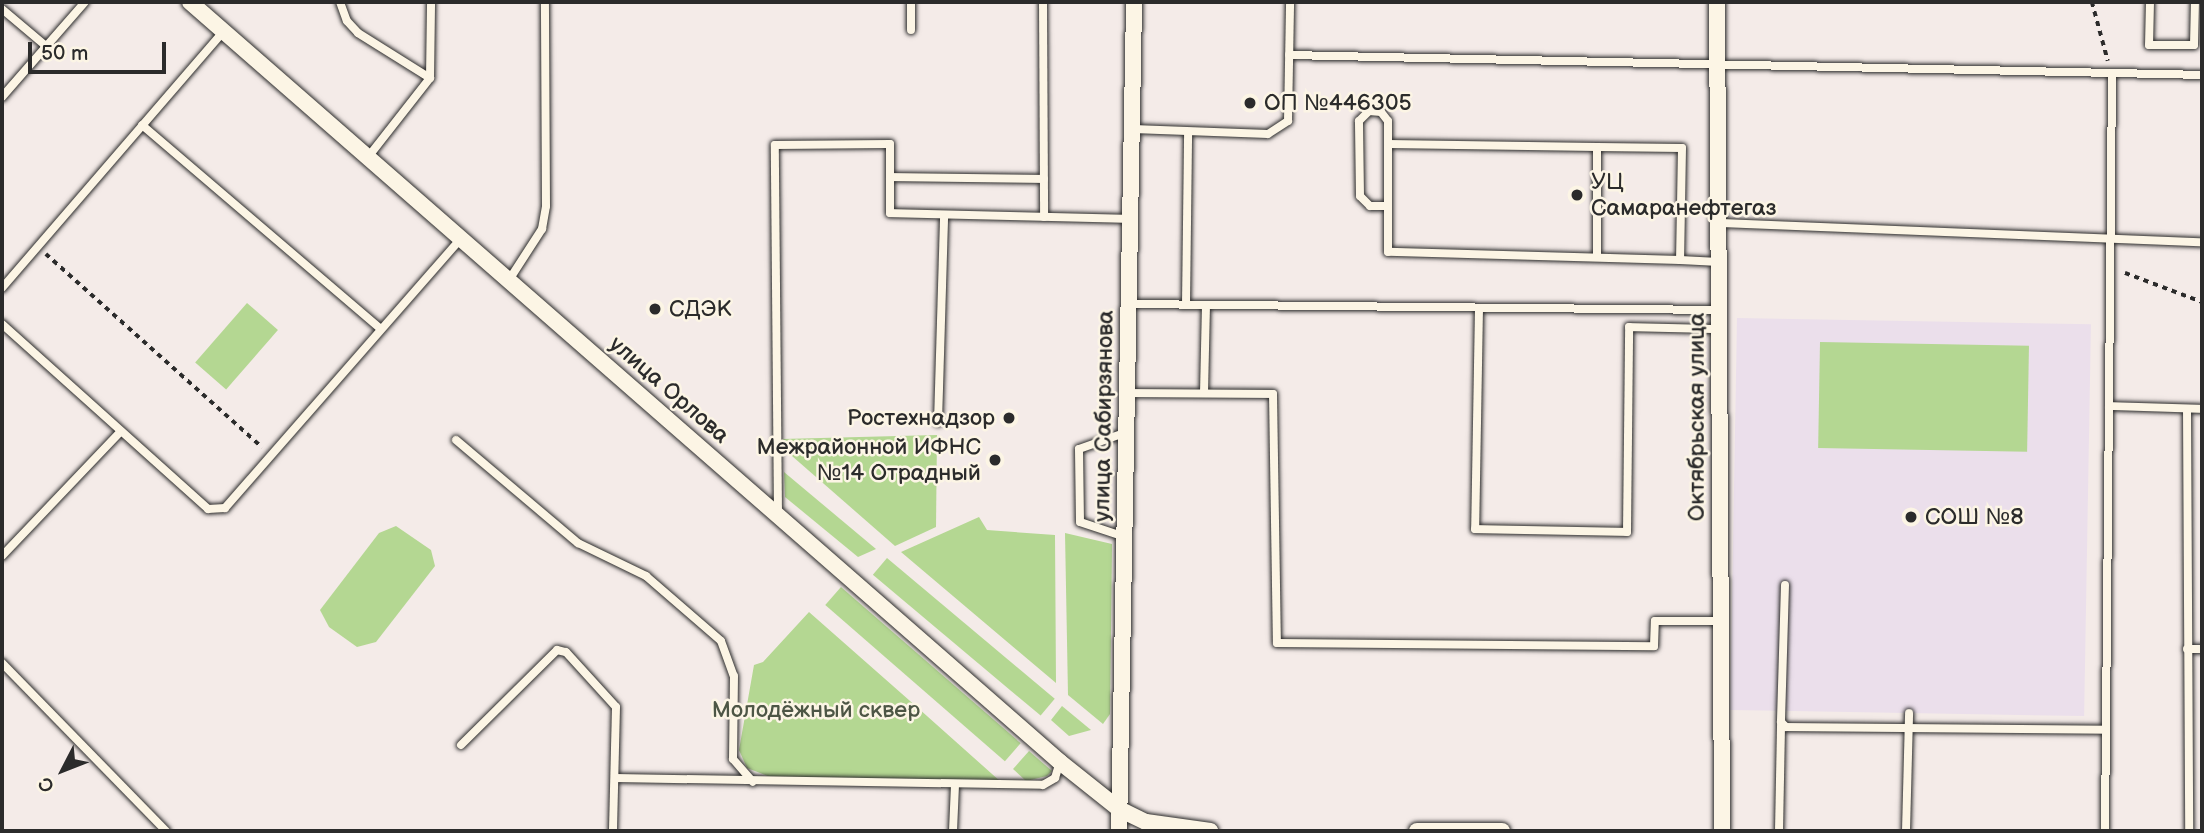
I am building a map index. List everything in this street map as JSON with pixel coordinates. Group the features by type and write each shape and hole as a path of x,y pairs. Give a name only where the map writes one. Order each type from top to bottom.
{"street":[{"name":"улица Орлова","path":"190,2 1060,762 1119,809 1146,822 1210,831"},
{"name":"улица Сабирзянова","path":"1119,831 1134,2"},
{"name":"Октябрьская улица","path":"1717,2 1722,831"},
{"path":"1417,831 1502,831"}],"lane":[{"path":"2,97 85,2"},
{"path":"340,2 347,22 358,33 430,78"},
{"path":"368,157 430,78 431,2"},
{"path":"509,280 542,229 546,206 545,2"},
{"path":"911,2 911,30"},
{"path":"1043,2 1044,217"},
{"path":"1133,129 1268,134 1287,121 1290,2"},
{"path":"2150,2 2149,45 2194,45 2195,2"},
{"path":"3,5 46,46"},
{"path":"2,288 224,31"},
{"path":"1289,55 1718,67 2202,75"},
{"path":"2105,831 2112,73"},
{"path":"1388,206 1370,206 1360,196 1359,121 1369,111 1381,112 1388,121 1388,144 1388,206 1388,252 1598,256 1719,262"},
{"path":"142,125 381,329"},
{"path":"1186,305 1188,132"},
{"path":"778,515 775,145 890,144 890,213 1130,219"},
{"path":"1388,144 1682,148 1680,260"},
{"path":"1597,147 1598,256"},
{"path":"890,177 1044,179"},
{"path":"938,422 944,215"},
{"path":"1719,223 2110,241 2202,242"},
{"path":"2,324 208,509 225,508 461,238"},
{"path":"1129,304 1719,310"},
{"path":"1204,393 1206,306"},
{"path":"1479,308 1475,529 1627,532 1629,327 1719,329"},
{"path":"1127,393 1273,394 1277,643 1654,646 1655,621 1721,621"},
{"path":"2109,406 2202,409"},
{"path":"2188,409 2189,831"},
{"path":"2,556 120,432"},
{"path":"1125,537 1080,522 1079,449 1127,432"},
{"path":"456,440 578,543 646,576 722,641 734,676 733,759 753,782"},
{"path":"1779,831 1785,585"},
{"path":"2187,649 2202,649"},
{"path":"461,745 557,650 566,652 616,707 613,831"},
{"path":"2,663 161,829"},
{"path":"1906,831 1909,713"},
{"path":"1781,722 1786,727 2106,730"},
{"path":"615,778 955,786 1043,785 1055,778 1060,762"},
{"path":"953,831 955,786"}],"path":[{"path":"2092,2 2112,73"},
{"path":"38,246 271,456"},
{"path":"2125,273 2202,302"}],"shaded area":[{"name":"СОШ №8","path":"1737,318 2091,324 2084,716 1730,710"}],"green space":[{"path":"247,303 278,330 226,390 195,363"},
{"path":"1820,342 2029,346 2027,452 1818,448"},
{"path":"937,435 936,527 895,546 784,449 782,439"},
{"path":"784,472 876,549 858,557 785,497"},
{"path":"979,517 987,530 1055,535 1056,683 901,552"},
{"path":"396,526 431,550 435,566 376,642 357,647 329,627 320,610 379,533"},
{"path":"1065,533 1112,544 1110,714 1103,724 1068,695"},
{"path":"887,558 1055,699 1041,716 873,575"},
{"path":"841,587 1021,743 1005,761 825,605"},
{"name":"Молодёжный сквер","path":"809,612 1001,782 773,778 747,768 739,750 754,665 763,662"},
{"path":"1062,706 1091,730 1069,736 1051,720"},
{"path":"1029,751 1052,771 1047,776 1026,781 1013,769"}],"place":[{"name":"ОП №446305","path":"1250,103"},
{"name":"УЦ Самаранефтегаз","path":"1577,195"},
{"name":"СДЭК","path":"655,309"},
{"name":"Ростехнадзор","path":"1009,418"},
{"name":"Межрайонной ИФНС №14 Отрадный","path":"995,460"},
{"name":"СОШ №8","path":"1911,517"}]}
